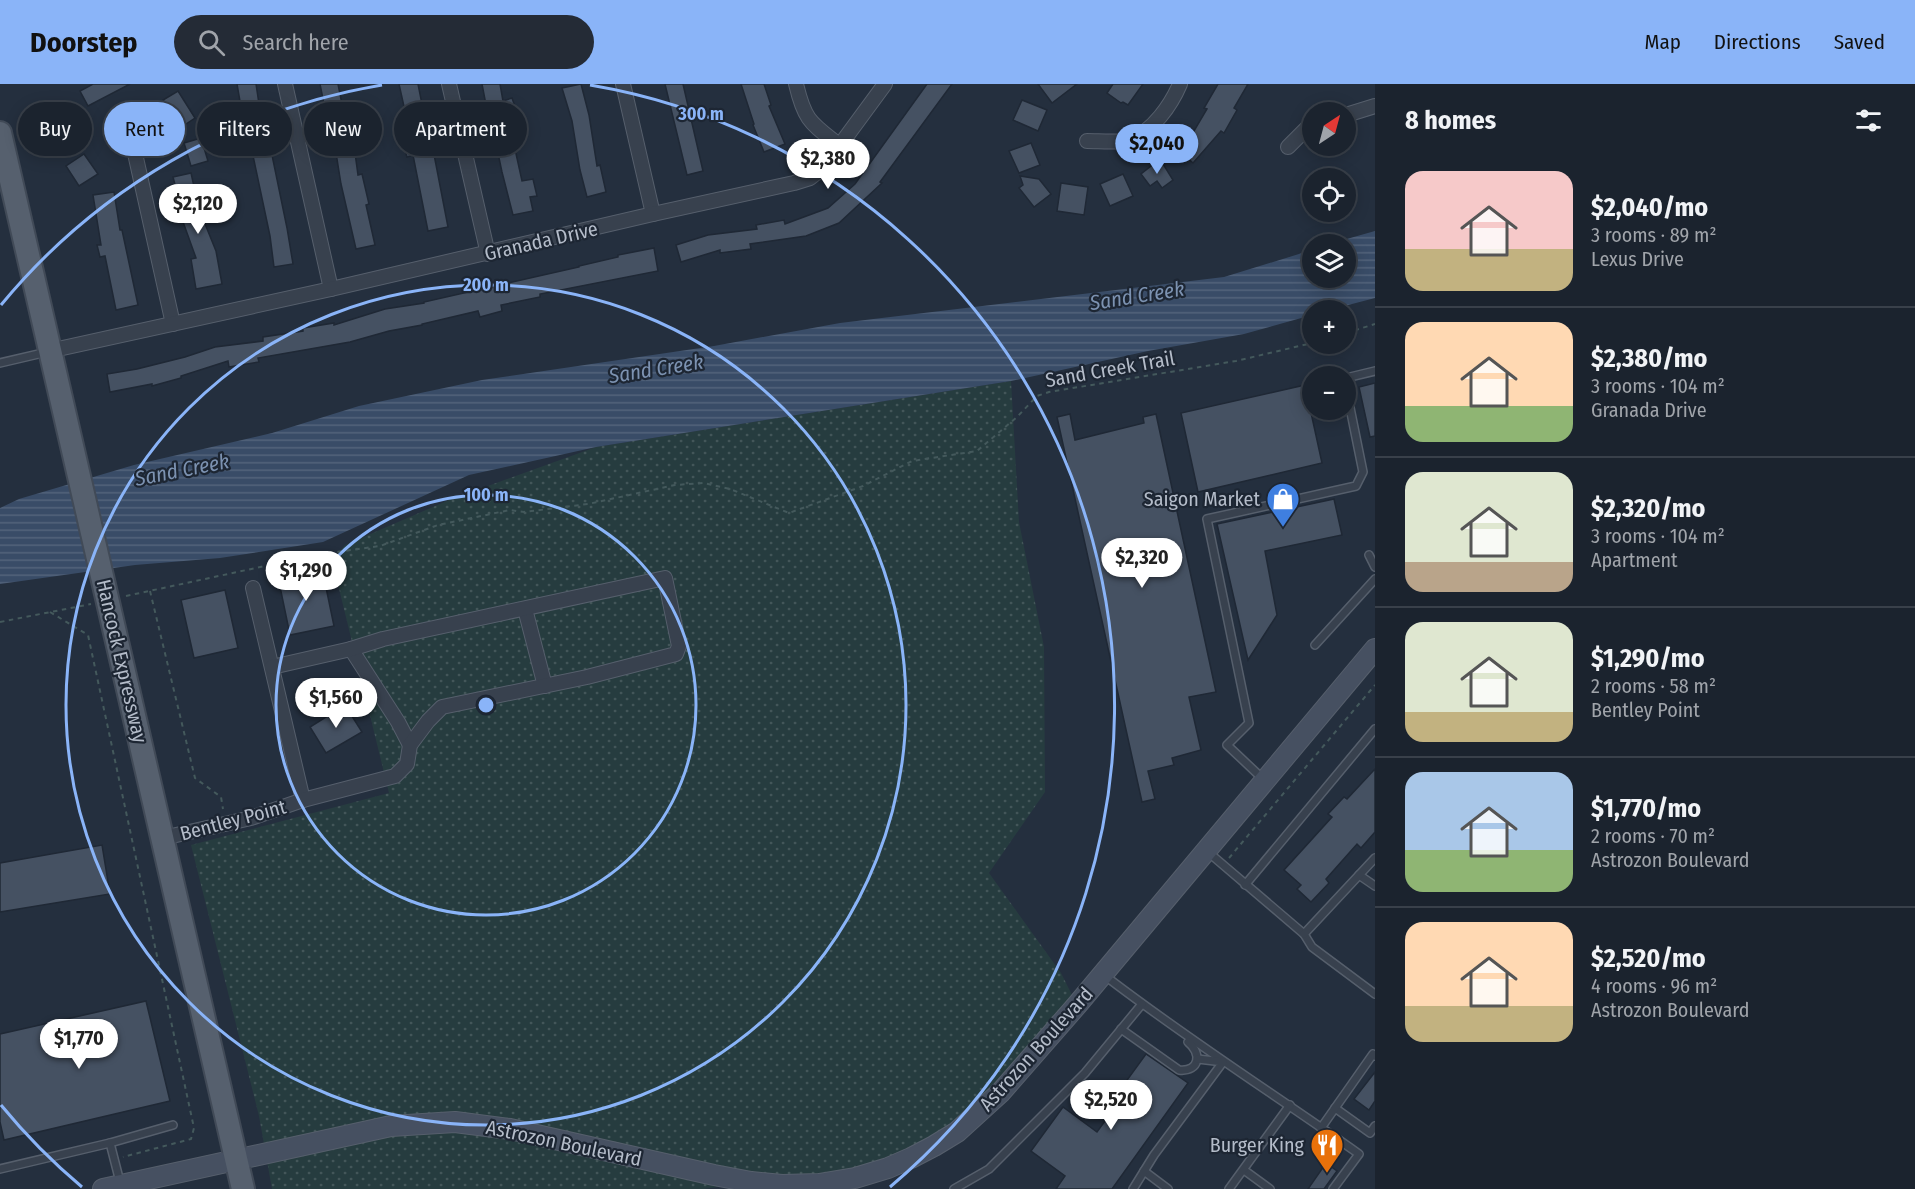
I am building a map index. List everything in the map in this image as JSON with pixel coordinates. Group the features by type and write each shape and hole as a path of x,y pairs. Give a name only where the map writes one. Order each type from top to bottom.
{"main road":[{"name":"Hancock Expressway","path":"0,135 9,186 109,599 243,1189"},
{"name":"Astrozon Boulevard","path":"112,1187 236,1158 391,1126 455,1122 510,1129 714,1175 783,1187 855,1178 888,1168 957,1132 1001,1092 1375,650"}],"street":[{"path":"285,84 331,290"},
{"path":"449,84 488,254"},
{"path":"623,84 653,214"},
{"path":"796,84 802,110 812,123 840,146"},
{"name":"Granada Drive","path":"49,351 331,290 810,178 824,167 885,84"},
{"path":"1087,141 1129,140 1146,131 1172,101 1180,84"},
{"path":"1356,112 1375,106"},
{"path":"1288,147 1302,133"},
{"path":"136,156 173,324"},
{"name":"Bentley Point","path":"163,838 251,818 303,800 395,776 407,764 410,746 428,721 442,707 545,686 676,654 679,646 665,578 525,609"},
{"name":"Bentley Point","path":"253,588 303,800"},
{"path":"272,668 351,650 383,639 525,609 545,686"},
{"path":"351,650 398,722 410,746"}],"lane":[{"path":"0,363 49,351"},
{"path":"1356,376 1375,371"},
{"path":"1265,780 1227,745 1249,723 1207,519 1356,486 1363,472 1352,420"},
{"path":"1369,555 1375,567"},
{"path":"1315,645 1375,579"},
{"path":"1245,885 1375,729"},
{"path":"1206,850 1304,934 1312,946 1375,994"},
{"path":"1304,934 1375,858"},
{"path":"1359,875 1375,886"},
{"path":"1102,974 1223,1062 1290,1105 1359,1154 1333,1189"},
{"path":"954,1189 989,1169 1085,1073 1142,1004"},
{"path":"1122,1029 1179,1070 1186,1071 1195,1065 1198,1059 1197,1052 1192,1045 1172,1031 1165,1020"},
{"path":"1321,1128 1374,1055"},
{"path":"1198,1059 1223,1062"},
{"path":"1133,1189 1223,1062"},
{"path":"1229,1189 1290,1105"},
{"path":"1335,1108 1370,1133 1375,1126"},
{"path":"0,1169 110,1143 173,1125"},
{"path":"110,1143 114,1159 112,1187"},
{"path":"1244,1170 1270,1188"},
{"path":"1144,1171 1168,1189"}],"path":[{"path":"1356,330 1375,324"},
{"name":"Sand Creek Trail","path":"109,599 316,555 380,546 438,525 510,510 524,512 588,504 675,485 704,483 730,489 789,513 864,486 912,461 977,451 1017,417 1037,396 1049,392 1236,361 1302,344"},
{"path":"150,591 195,778 221,797 225,824"},
{"path":"0,622 109,599"},
{"path":"50,612 88,635 194,1128 191,1139 114,1159"},
{"path":"1223,865 1375,685"}],"green space":[{"path":"1011,381 1019,522 1044,647 1045,792 989,873 1061,973 1077,1005 957,1132 888,1168 704,1189 272,1189 259,1116 191,845 389,793 332,560 345,545 449,500 596,447"}],"water":[{"name":"Sand Creek","path":"1375,231 1375,298 1356,303 1356,300 1302,300 1302,318 1244,334 1148,351 1011,381 596,447 469,475 323,542 220,558 135,565 0,584 0,508 19,499 134,465 272,433 359,406 482,380 714,346 840,323 1224,277 1302,253 1302,288 1356,288 1356,236"}],"building":[{"path":"93,84 130,84 92,104 92,102 86,102 80,91"},
{"path":"237,84 256,84 259,102 240,102"},
{"path":"320,84 338,84 342,102 324,102"},
{"path":"399,84 418,84 422,102 403,102"},
{"path":"482,84 500,84 503,101 512,98 513,102 485,102"},
{"path":"581,84 589,115 597,166 600,165 606,192 587,197 572,121 562,88"},
{"path":"665,84 683,84 703,171 687,175"},
{"path":"741,84 764,84 771,105 769,106 785,144 764,152"},
{"path":"927,84 952,84 880,182 882,183 839,223 806,236 750,244 751,249 720,253 720,250 681,262 676,245 708,235 757,229 756,225 784,220 785,224 828,208 855,184"},
{"path":"1038,84 1077,84 1052,103"},
{"path":"1113,84 1143,84 1128,105 1107,93"},
{"path":"1218,84 1248,84 1234,108 1237,110 1224,133 1221,131 1193,163 1182,153 1187,147 1179,140 1189,128 1194,131"},
{"path":"178,91 185,102 164,102 163,100"},
{"path":"1022,100 1047,110 1038,131 1013,120"},
{"path":"185,102 195,118 185,125"},
{"path":"197,139 197,156 206,156 208,161 191,166 185,143"},
{"path":"1031,143 1040,165 1019,173 1009,151"},
{"path":"81,156 85,156 98,174 79,186 66,166"},
{"path":"253,156 272,156 293,264 274,267 270,236"},
{"path":"337,156 355,156 358,175 362,174 369,204 366,205 375,245 356,249"},
{"path":"413,156 434,156 448,227 428,231"},
{"path":"499,156 516,156 522,181 533,179 537,196 530,197 533,211 513,215"},
{"path":"1160,159 1173,180 1162,188 1157,181 1150,186 1141,174"},
{"path":"191,173 199,209 216,251 222,284 196,289 191,259 196,258 182,219 184,219 173,177"},
{"path":"1123,174 1133,196 1110,206 1100,184"},
{"path":"1020,176 1039,179 1051,194 1034,207 1019,188 1023,185"},
{"path":"1061,183 1088,187 1084,215 1057,211"},
{"path":"114,192 120,230 122,230 138,305 116,310 105,256 100,257 97,245 101,245 93,195"},
{"path":"654,248 658,271 540,294 540,297 501,305 502,311 480,317 478,311 350,342 258,358 259,362 229,367 228,361 152,386 152,384 110,392 107,374 185,357 215,347 263,341 263,337 303,331 303,328 334,323 334,325 385,309 424,303"},
{"path":"1375,383 1375,436 1370,437 1359,387"},
{"path":"1302,386 1302,420 1313,420 1322,463 1198,492 1181,413"},
{"path":"1070,414 1075,440 1144,423 1143,417 1156,414 1216,692 1189,697 1201,750 1172,758 1174,765 1148,771 1155,799 1142,802 1057,417"},
{"path":"1334,499 1342,535 1265,551 1277,615 1248,660 1217,524"},
{"path":"322,568 334,626 290,635 278,577"},
{"path":"225,590 238,648 194,658 181,600"},
{"path":"345,705 362,732 326,753 310,727"},
{"path":"1375,769 1375,832 1361,848 1357,844 1326,879 1329,883 1311,902 1297,889 1301,885 1284,870 1332,817 1328,814 1344,797 1347,799"},
{"path":"102,845 110,894 0,912 0,863"},
{"path":"146,1001 170,1101 4,1140 0,1122 0,1034"},
{"path":"1146,1054 1188,1083 1112,1189 1056,1189 1065,1176 1031,1151 1063,1107 1097,1132 1119,1102 1114,1098"},
{"path":"1375,1072 1375,1101 1369,1110 1354,1099"},
{"name":"Burger King","path":"1326,1163 1337,1171 1324,1189 1308,1189"}],"place":[{"name":"Saigon Market","path":"1283,528"},
{"name":"Burger King","path":"1327,1174"}]}
